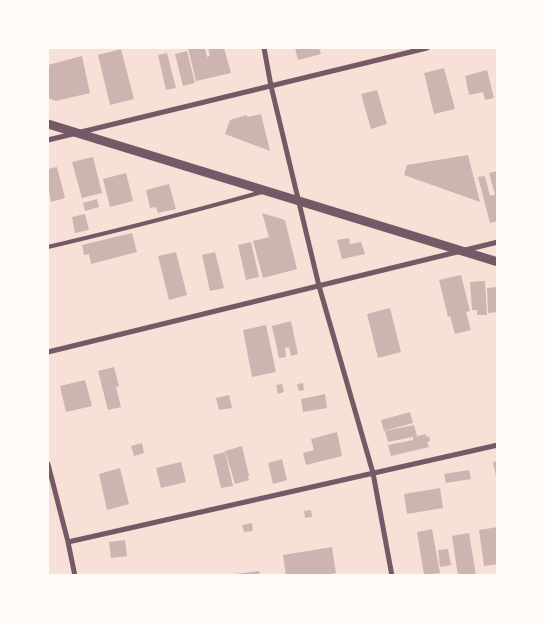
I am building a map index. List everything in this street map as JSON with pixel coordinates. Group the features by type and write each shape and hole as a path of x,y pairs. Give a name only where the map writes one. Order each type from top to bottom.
{"street":[{"path":"264,48 271,86 319,286 373,473 392,576"},
{"path":"48,140 427,48"},
{"path":"48,124 498,262"},
{"path":"48,352 498,242"},
{"path":"68,542 498,445"},
{"path":"48,464 75,576"}],"lane":[{"path":"48,247 265,191"}],"building":[{"path":"188,48 205,48 207,57 210,56 208,48 224,48 231,73 196,81"},
{"path":"295,48 319,48 321,54 298,60"},
{"path":"121,49 134,99 110,105 98,55"},
{"path":"187,51 195,83 183,86 175,54"},
{"path":"167,53 176,88 166,90 158,55"},
{"path":"82,56 90,93 56,101 48,98 48,65"},
{"path":"444,68 455,109 434,114 424,73"},
{"path":"487,70 494,98 485,100 483,92 469,95 465,76"},
{"path":"377,90 387,124 371,129 361,94"},
{"path":"261,114 270,151 225,134 230,120 247,115 247,117"},
{"path":"468,155 480,202 404,175 407,165"},
{"path":"93,157 102,193 82,198 72,162"},
{"path":"57,167 65,198 51,202 48,187 48,169"},
{"path":"498,171 498,221 490,223 478,177 485,176 490,196 495,195 489,173"},
{"path":"126,173 133,201 110,207 103,179"},
{"path":"169,184 176,209 158,213 156,207 150,208 146,190"},
{"path":"97,199 99,207 85,211 83,203"},
{"path":"262,213 285,220 297,269 263,278 253,241 269,237"},
{"path":"85,214 89,230 75,233 72,217"},
{"path":"132,233 137,252 91,264 89,254 84,255 82,245"},
{"path":"349,238 350,244 361,242 365,254 342,259 337,240"},
{"path":"251,242 259,277 246,280 238,245"},
{"path":"176,252 187,295 169,300 158,256"},
{"path":"215,252 224,288 210,291 202,255"},
{"path":"461,275 470,311 466,312 471,330 455,334 450,316 448,317 439,280"},
{"path":"485,281 487,315 477,315 477,310 472,310 470,282"},
{"path":"498,287 498,312 488,313 487,288"},
{"path":"390,308 401,352 378,358 367,314"},
{"path":"291,321 298,354 291,356 289,347 285,348 286,357 279,358 272,326"},
{"path":"266,325 276,372 252,377 243,330"},
{"path":"114,367 119,386 116,387 121,407 108,410 98,371"},
{"path":"85,380 92,406 66,412 60,386"},
{"path":"303,383 304,390 299,391 297,384"},
{"path":"282,384 284,392 278,394 276,385"},
{"path":"325,394 327,408 303,412 301,399"},
{"path":"229,395 232,408 219,410 216,398"},
{"path":"410,412 413,423 384,431 381,420"},
{"path":"414,425 417,436 388,442 385,431"},
{"path":"337,432 342,456 306,465 303,453 314,450 311,439"},
{"path":"426,434 426,437 429,436 430,441 427,442 429,447 391,456 388,445 413,440 413,437"},
{"path":"142,443 144,453 134,456 131,446"},
{"path":"242,446 249,480 235,484 225,451"},
{"path":"225,452 233,486 221,488 213,455"},
{"path":"282,459 287,480 273,484 268,463"},
{"path":"498,461 498,475 496,476 493,462"},
{"path":"181,462 186,482 161,488 156,468"},
{"path":"120,468 129,504 107,510 99,474"},
{"path":"469,470 471,479 446,483 444,474"},
{"path":"440,488 443,508 407,514 404,494"},
{"path":"311,510 312,517 305,518 304,511"},
{"path":"252,523 253,531 244,532 242,525"},
{"path":"498,527 498,564 484,566 479,530"},
{"path":"432,529 440,573 424,575 417,532"},
{"path":"469,533 476,575 458,576 452,536"},
{"path":"125,540 127,556 111,558 109,542"},
{"path":"332,547 336,573 322,576 286,576 283,555"},
{"path":"448,549 451,565 440,567 438,550"},
{"path":"259,571 260,576 235,576 235,574"}]}
